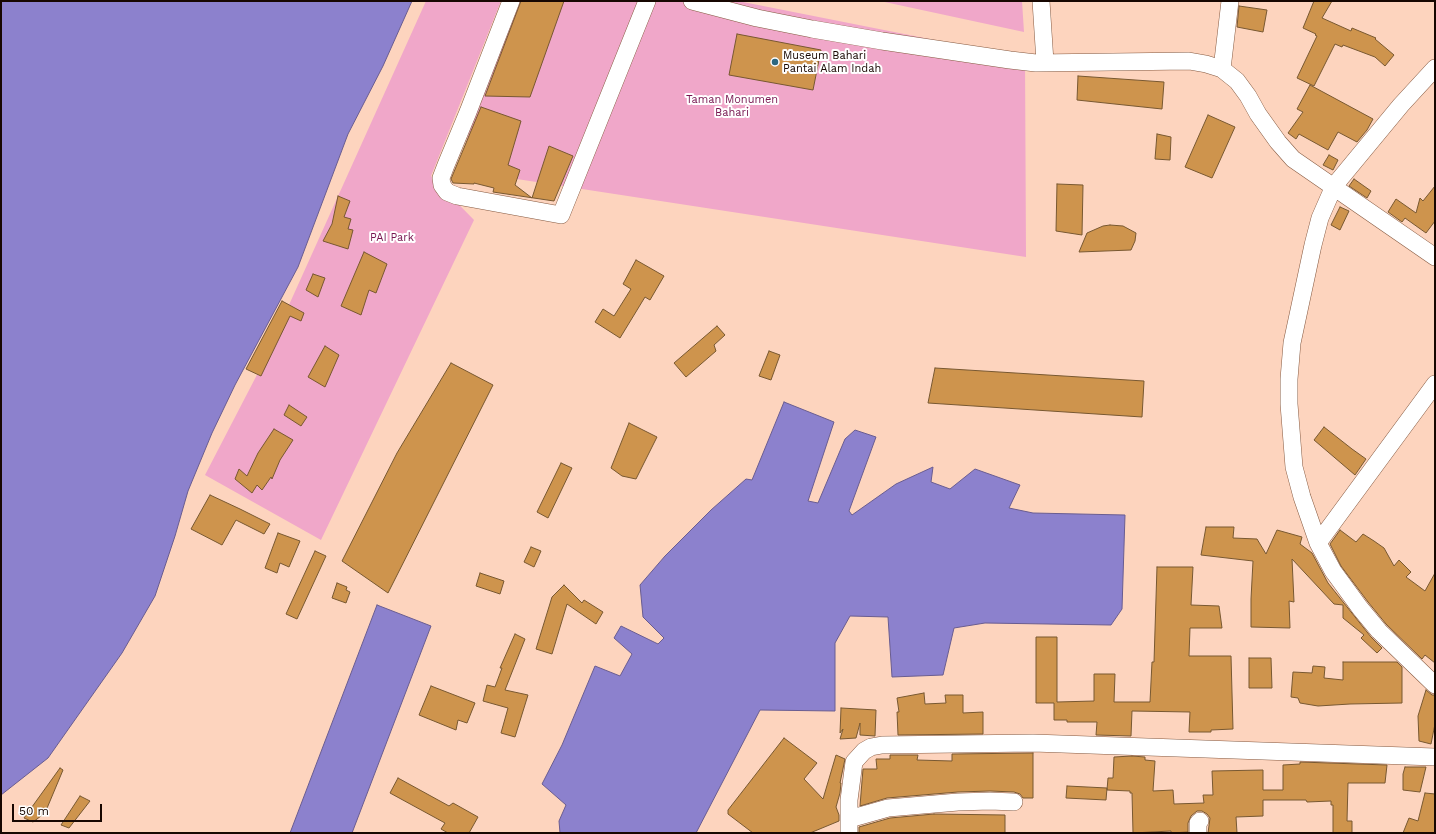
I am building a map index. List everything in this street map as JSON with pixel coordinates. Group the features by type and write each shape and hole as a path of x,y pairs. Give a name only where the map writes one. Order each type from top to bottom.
{"street":[{"path":"511,1 441,178 442,185 447,192 457,196 561,216 647,1"},
{"path":"692,1 757,18 827,32 1003,59 1045,62 1171,60 1206,64 1222,69 1237,81 1265,124 1285,151 1294,159 1435,257"},
{"path":"1041,1 1045,62"},
{"path":"1222,69 1230,1"},
{"path":"1435,68 1402,104 1334,186 1320,218 1313,245 1292,342 1289,379 1289,404 1294,467 1302,497 1318,543 1333,571 1360,608 1379,631 1435,685"},
{"path":"1318,543 1435,384"},
{"path":"1014,802 958,802 888,808 849,826 849,800 854,762 864,751 871,747 882,745 1033,743 1146,748 1242,749 1435,757"}],"green space":[{"name":"PAI Park","path":"426,1 501,1 431,176 474,220 321,540 205,475 261,367"},
{"name":"Taman Monumen Bahari","path":"515,1 738,1 1025,58 1026,257 458,170 480,95"},
{"path":"880,1 1022,1 1024,32"}],"shaded area":[{"path":"1,1 412,1 383,66 348,134 298,267 235,385 212,433 188,491 155,596 122,653 48,758 1,795"},
{"path":"784,402 834,422 808,501 818,503 845,439 855,430 876,437 849,511 852,515 896,484 933,467 931,482 950,489 975,469 1020,485 1009,508 1033,513 1125,515 1122,609 1111,625 985,623 954,628 943,675 892,677 888,617 850,616 835,643 835,711 760,710 696,833 560,833 559,821 566,805 542,784 562,745 595,666 620,676 632,654 614,638 621,626 658,644 664,638 643,617 640,585 665,556 711,510 746,479 752,480"},
{"path":"377,605 431,626 352,833 290,833"}],"building":[{"path":"521,1 564,1 530,97 485,96"},
{"path":"1314,1 1332,1 1322,18 1351,31 1352,28 1376,38 1375,39 1394,55 1385,66 1375,57 1343,45 1342,47 1335,44 1314,86 1297,78 1317,36 1315,35 1316,34 1303,28"},
{"path":"1239,6 1267,10 1263,32 1237,27"},
{"name":"Museum Bahari Pantai Alam Indah","path":"737,34 821,50 813,90 729,75"},
{"path":"1078,76 1164,82 1162,109 1077,100"},
{"path":"1310,85 1373,119 1367,130 1357,142 1338,132 1328,150 1299,134 1296,139 1288,133 1303,112 1297,109"},
{"path":"481,107 521,121 508,165 520,170 515,185 532,198 493,192 494,188 474,183 453,183 451,179"},
{"path":"1208,115 1235,127 1212,178 1185,167"},
{"path":"1157,134 1171,137 1170,160 1155,159"},
{"path":"549,146 573,156 554,201 532,198"},
{"path":"1329,155 1338,160 1333,170 1323,165"},
{"path":"1354,179 1371,191 1367,198 1349,186"},
{"path":"1057,184 1083,185 1082,235 1056,231"},
{"path":"1435,186 1435,221 1426,233 1405,218 1402,222 1388,212 1396,199 1416,213 1420,198 1423,201"},
{"path":"338,196 350,201 344,217 351,219 348,229 353,230 348,249 323,241 332,224"},
{"path":"1340,207 1349,211 1340,230 1331,225"},
{"path":"1103,226 1123,226 1136,233 1135,241 1131,250 1079,252 1087,233"},
{"path":"364,252 387,264 376,293 369,290 361,315 341,306"},
{"path":"636,260 664,276 650,300 645,297 620,338 595,322 603,309 614,316 631,289 623,284"},
{"path":"313,274 325,278 318,297 306,290"},
{"path":"282,301 304,313 301,321 290,316 261,376 246,369"},
{"path":"717,326 725,335 714,345 716,351 686,377 674,363"},
{"path":"325,346 339,355 325,387 308,377"},
{"path":"769,351 780,355 771,380 759,376"},
{"path":"451,363 493,385 388,593 342,561 397,453"},
{"path":"935,368 1144,381 1142,417 928,403"},
{"path":"289,405 307,417 301,426 284,415"},
{"path":"629,423 657,437 636,479 622,476 611,468"},
{"path":"1324,427 1366,459 1355,475 1314,440"},
{"path":"274,429 293,440 280,460 272,479 271,477 262,490 257,485 252,493 235,479 239,469 247,476 258,453"},
{"path":"561,463 572,468 548,518 537,512"},
{"path":"210,495 270,524 264,534 236,520 222,545 191,529"},
{"path":"1206,527 1234,527 1233,538 1257,539 1266,554 1277,530 1302,537 1300,544 1312,553 1328,583 1371,637 1382,648 1377,653 1361,638 1364,635 1343,618 1343,605 1334,604 1292,559 1294,602 1289,601 1290,628 1251,627 1253,561 1201,555"},
{"path":"1340,530 1356,542 1363,534 1384,548 1394,566 1399,560 1411,572 1406,577 1425,591 1435,573 1435,663 1425,655 1422,659 1386,624 1341,566 1330,544"},
{"path":"278,533 300,541 289,567 280,563 277,573 265,568"},
{"path":"531,547 541,551 534,567 524,562"},
{"path":"315,551 326,556 297,619 286,614"},
{"path":"1157,567 1193,567 1191,605 1219,606 1222,628 1190,628 1189,656 1231,656 1233,729 1211,730 1211,732 1189,732 1190,712 1132,711 1131,736 1096,735 1097,722 1067,722 1067,720 1054,720 1054,703 1036,703 1036,637 1057,637 1057,702 1094,701 1094,674 1115,674 1114,702 1150,702 1152,662 1154,662"},
{"path":"480,573 504,581 500,594 476,586"},
{"path":"337,583 347,587 346,590 350,592 346,603 332,598"},
{"path":"564,585 582,603 584,600 603,612 596,624 567,604 552,654 536,649 552,597"},
{"path":"515,634 525,639 505,690 528,695 515,737 501,733 508,708 483,701 487,685 495,687 502,668 500,668"},
{"path":"1249,658 1271,658 1272,688 1249,688"},
{"path":"1343,662 1397,662 1402,667 1402,703 1318,706 1300,703 1298,698 1291,697 1293,672 1312,673 1313,666 1325,667 1324,678 1343,680"},
{"path":"431,686 475,703 467,723 458,720 456,730 419,715"},
{"path":"1426,690 1432,695 1435,695 1435,724 1431,744 1419,741 1418,716"},
{"path":"924,693 925,704 946,703 945,695 963,695 963,713 983,712 983,734 898,735 897,712 899,712 897,698"},
{"path":"841,708 876,710 875,736 860,735 860,723 856,738 840,739 843,729 840,733"},
{"path":"784,738 817,763 804,779 823,799 836,755 845,759 840,783 840,793 836,807 839,815 839,821 810,833 753,833 728,814 728,810"},
{"path":"1033,753 1033,798 1023,798 1020,794 1014,792 958,792 887,798 860,806 863,769 877,769 876,759 890,759 890,755 918,755 917,760 952,761 952,754"},
{"path":"1114,757 1145,757 1145,760 1155,761 1153,791 1173,790 1174,804 1204,803 1203,795 1213,795 1212,771 1263,770 1263,790 1283,790 1283,765 1300,764 1300,762 1387,765 1385,783 1348,783 1347,821 1352,821 1352,833 1333,833 1333,805 1331,805 1331,801 1307,802 1306,800 1263,800 1263,816 1236,817 1237,833 1208,833 1210,818 1202,811 1197,811 1191,816 1188,823 1188,832 1171,833 1171,831 1133,833 1132,793 1130,793 1130,791 1107,790 1108,778 1113,778"},
{"path":"1405,767 1426,767 1420,792 1403,790 1403,774"},
{"path":"60,768 63,770 45,813 33,822 24,818"},
{"path":"398,778 449,806 453,803 478,817 469,833 448,833 441,829 445,823 390,793"},
{"path":"1067,786 1107,788 1106,800 1066,798"},
{"path":"1425,793 1435,794 1435,833 1403,833 1409,818 1418,821"},
{"path":"80,796 90,801 69,828 61,825"},
{"path":"934,814 1005,815 1005,833 859,833 859,827 890,818"}],"place":[{"name":"Museum Bahari Pantai Alam Indah","path":"775,62"}]}
